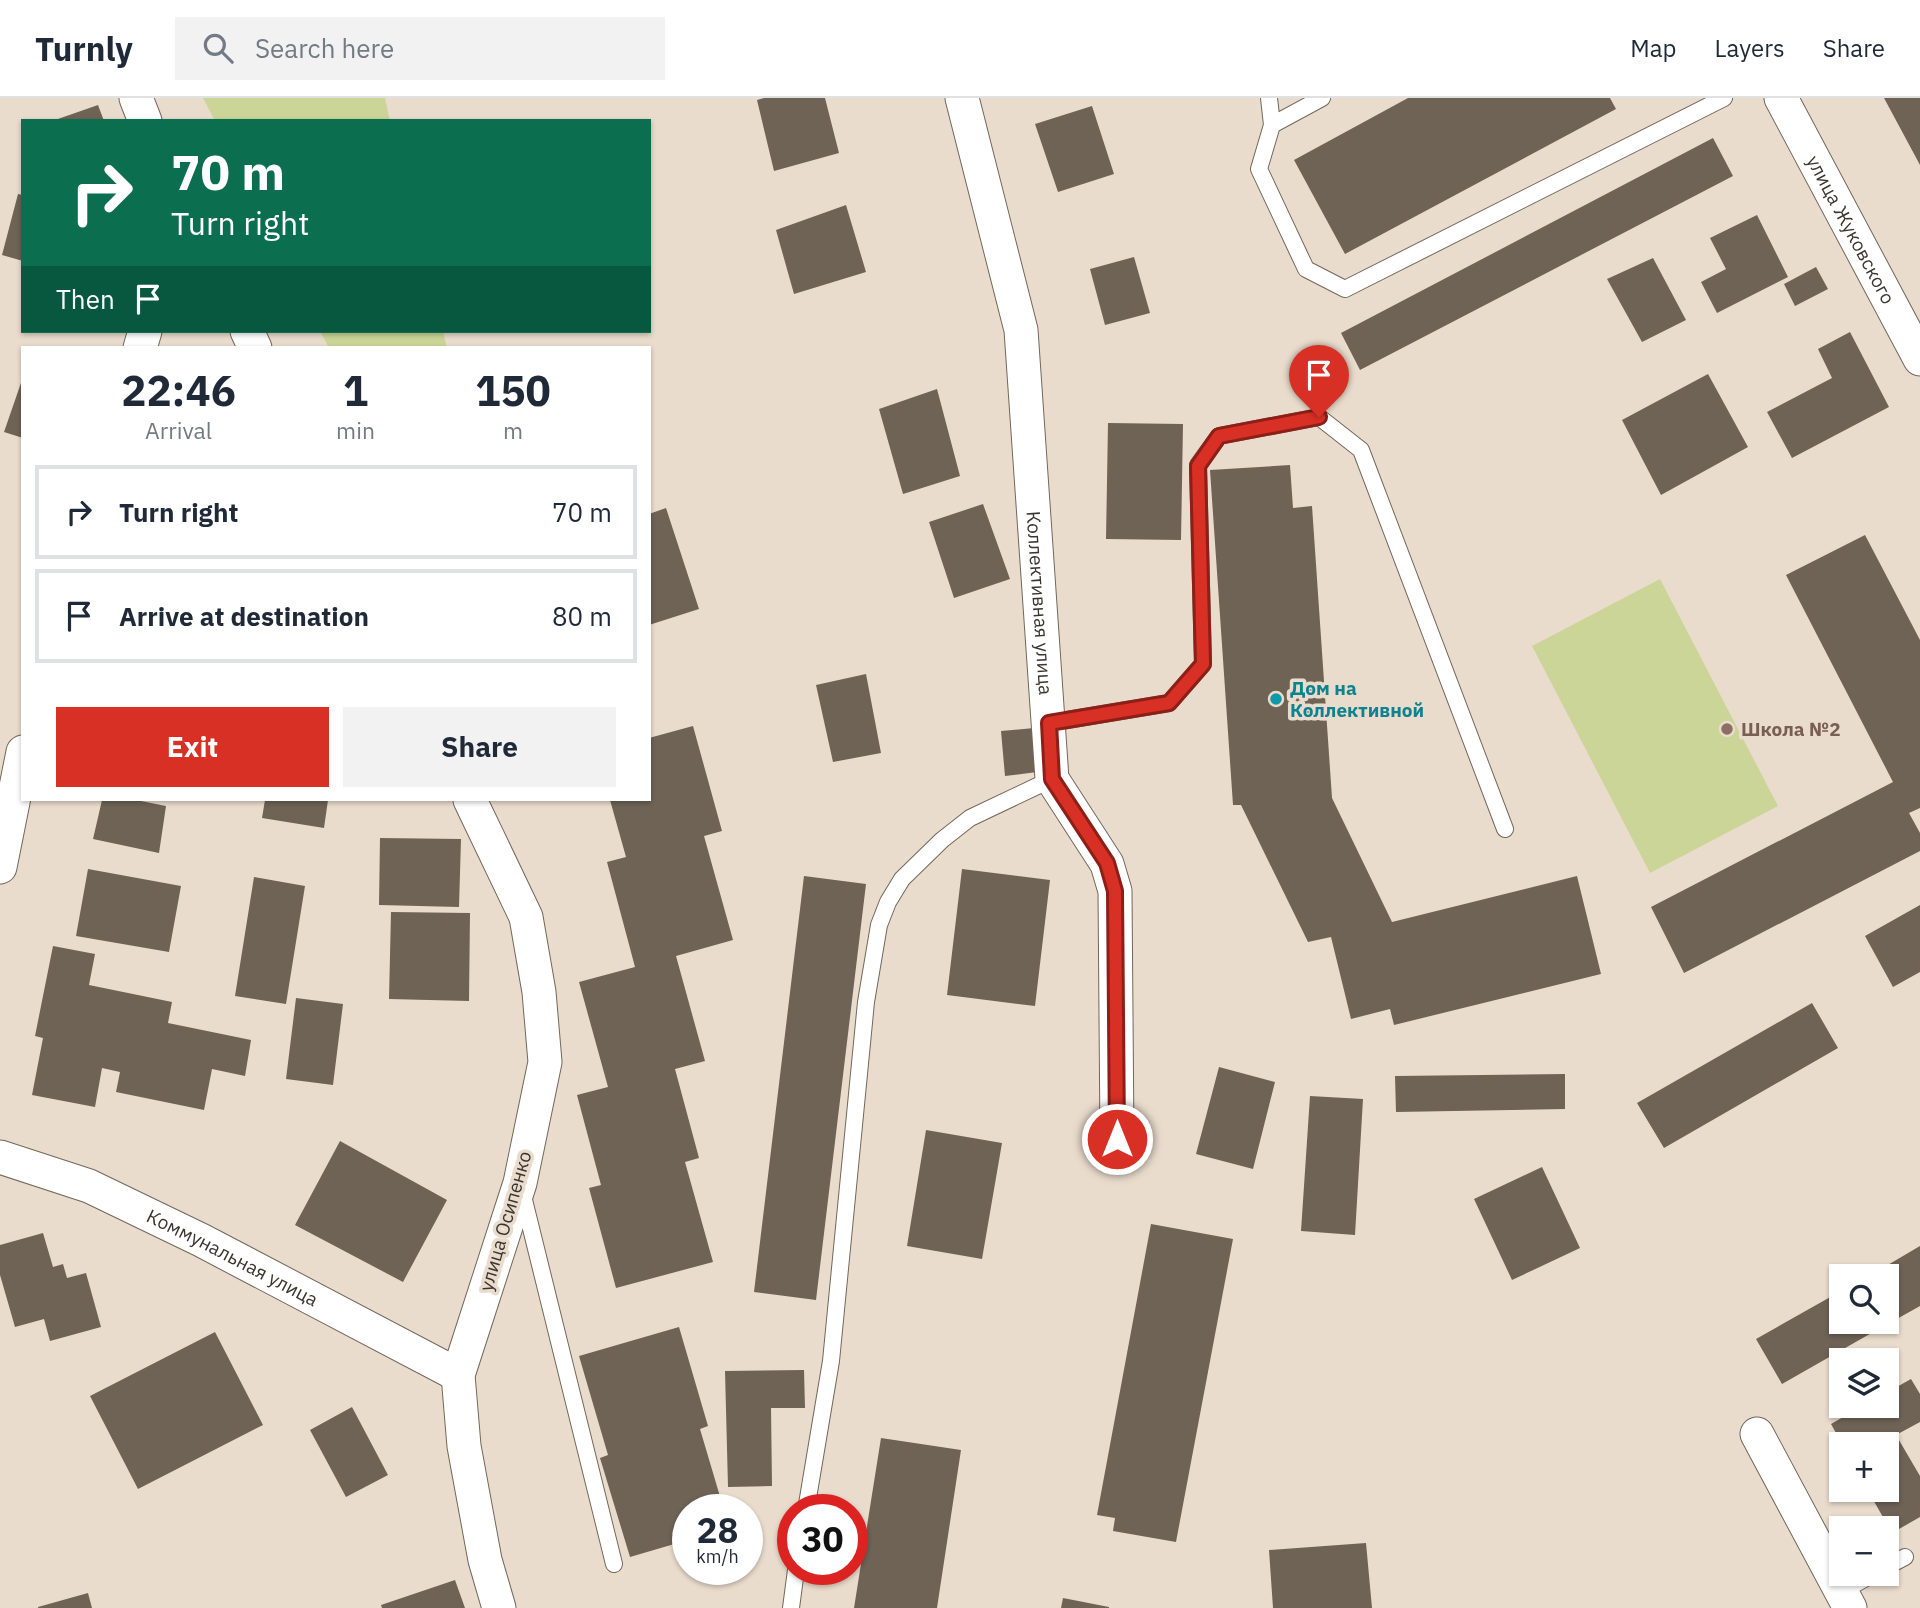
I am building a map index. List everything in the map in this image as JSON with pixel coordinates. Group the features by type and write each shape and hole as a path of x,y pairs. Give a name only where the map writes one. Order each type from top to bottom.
{"street":[{"path":"136,98 144,119"},
{"name":"Коллективная улица","path":"962,98 1021,330 1052,779"},
{"name":"улица Жуковского","path":"1782,98 1920,359"},
{"path":"0,867 21,762"},
{"path":"1052,779 1107,863 1115,891 1117,1139"},
{"name":"улица Осипенко","path":"470,801 526,918 539,992 545,1062 520,1183 458,1374 464,1446 485,1560 499,1608"},
{"name":"Коммунальная улица","path":"0,1157 89,1186 201,1240 458,1374"},
{"path":"1757,1434 1846,1600"}],"lane":[{"path":"1269,98 1272,125 1259,169 1306,269 1345,289 1724,98"},
{"path":"1272,125 1322,98"},
{"path":"1049,723 1169,703 1203,664 1198,466 1219,436 1319,417 1361,450 1505,829"},
{"path":"809,1494 831,1361 866,1002 879,925 888,902 902,879 942,840 970,818 1052,779"},
{"path":"520,1183 614,1564"},
{"path":"1899,1560 1905,1557"},
{"path":"791,1608 794,1585"},
{"path":"1846,1600 1861,1586"}],"green space":[{"path":"203,98 385,98 390,119 214,119"},
{"path":"321,333 443,333 447,346 328,346"},
{"path":"1660,579 1778,806 1650,873 1532,646"}],"building":[{"path":"825,98 839,153 774,171 757,100"},
{"path":"1408,98 1610,98 1616,109 1345,254 1294,160"},
{"path":"1884,98 1920,98 1920,165"},
{"path":"98,105 103,119 58,119"},
{"path":"1092,106 1114,174 1058,192 1035,124"},
{"path":"1713,138 1733,176 1360,370 1341,333"},
{"path":"18,194 21,195 21,260 2,255"},
{"path":"846,205 866,272 794,294 776,230"},
{"path":"1757,215 1788,277 1717,313 1701,282 1726,269 1710,238"},
{"path":"1134,257 1150,313 1105,325 1090,269"},
{"path":"1653,258 1686,320 1642,342 1607,279"},
{"path":"1816,267 1828,289 1795,306 1784,284"},
{"path":"1850,332 1889,407 1792,458 1767,412 1832,378 1818,349"},
{"path":"1708,374 1748,447 1661,495 1622,420"},
{"path":"21,383 21,437 4,432"},
{"path":"937,389 960,476 903,494 879,409"},
{"path":"1108,423 1183,424 1181,540 1106,539"},
{"name":"Дом на Коллективной","path":"1290,465 1293,508 1312,506 1332,798 1392,922 1577,876 1601,974 1394,1025 1390,1009 1351,1019 1331,937 1308,942 1241,805 1233,805 1210,470"},
{"path":"983,504 1010,579 954,598 929,522"},
{"path":"666,508 699,609 651,624 651,513"},
{"path":"1865,535 1920,640 1920,808 1909,813 1920,833 1920,851 1684,973 1651,907 1893,782 1786,575"},
{"path":"866,674 881,753 833,762 816,685"},
{"path":"693,726 722,831 704,836 733,940 676,956 705,1061 675,1069 699,1158 685,1162 713,1262 616,1288 589,1188 601,1185 577,1095 608,1087 579,982 635,967 607,862 626,857 610,801 651,801 651,737"},
{"path":"1034,728 1037,772 1005,776 1001,731"},
{"path":"102,801 141,801 166,806 159,853 93,839"},
{"path":"265,801 328,801 324,828 262,818"},
{"path":"380,838 461,839 459,907 379,905"},
{"path":"88,869 181,886 169,952 76,936"},
{"path":"962,869 1050,880 1035,1006 947,995"},
{"path":"804,876 866,884 816,1300 754,1292"},
{"path":"254,877 305,886 286,1004 235,996"},
{"path":"1920,905 1920,972 1893,987 1865,936"},
{"path":"391,912 470,913 469,1001 389,999"},
{"path":"53,946 95,954 89,985 172,1002 168,1023 251,1040 245,1076 212,1069 204,1110 116,1092 120,1072 102,1068 95,1107 32,1095 43,1038 35,1036"},
{"path":"296,998 343,1004 333,1085 286,1079"},
{"path":"1812,1003 1838,1048 1664,1148 1637,1103"},
{"path":"1219,1067 1275,1082 1253,1169 1196,1154"},
{"path":"1565,1074 1565,1109 1396,1112 1395,1076"},
{"path":"1310,1096 1363,1099 1355,1235 1301,1231"},
{"path":"926,1130 1002,1143 982,1259 907,1246"},
{"path":"340,1141 447,1200 403,1282 295,1225"},
{"path":"1542,1167 1580,1248 1512,1280 1474,1199"},
{"path":"1151,1224 1233,1239 1176,1542 1113,1531 1115,1518 1097,1515"},
{"path":"43,1233 53,1267 63,1264 67,1278 86,1273 101,1327 50,1341 44,1319 15,1327 0,1275 0,1245"},
{"path":"1920,1246 1920,1306 1899,1318 1899,1264 1889,1264"},
{"path":"1829,1298 1829,1334 1870,1334 1845,1348 1829,1348 1829,1357 1782,1384 1756,1339"},
{"path":"679,1327 708,1426 700,1429 719,1494 672,1494 672,1545 630,1557 600,1458 608,1455 579,1356"},
{"path":"215,1332 263,1425 138,1489 90,1396"},
{"path":"804,1370 805,1408 771,1408 772,1486 728,1487 725,1371"},
{"path":"1911,1379 1920,1394 1920,1422 1899,1433 1835,1432 1831,1424 1841,1418 1899,1418 1899,1386"},
{"path":"352,1407 388,1475 346,1497 310,1430"},
{"path":"881,1438 961,1450 937,1608 854,1608 858,1585 868,1585 868,1520"},
{"path":"1899,1440 1920,1476 1920,1517 1899,1529 1899,1516 1882,1516 1874,1502 1899,1502"},
{"path":"1366,1543 1372,1608 1273,1608 1269,1550"},
{"path":"455,1580 465,1608 382,1608 381,1605"},
{"path":"88,1593 92,1608 38,1608 38,1607"},
{"path":"1063,1598 1109,1607 1109,1608 1061,1608"}],"place":[{"name":"Дом на Коллективной","path":"1276,699"},
{"name":"Школа №2","path":"1727,729"}],"route":[{"path":"1117,1139 1115,891 1107,863 1052,779 1049,723 1169,703 1203,664 1198,466 1219,436 1319,417"}]}
